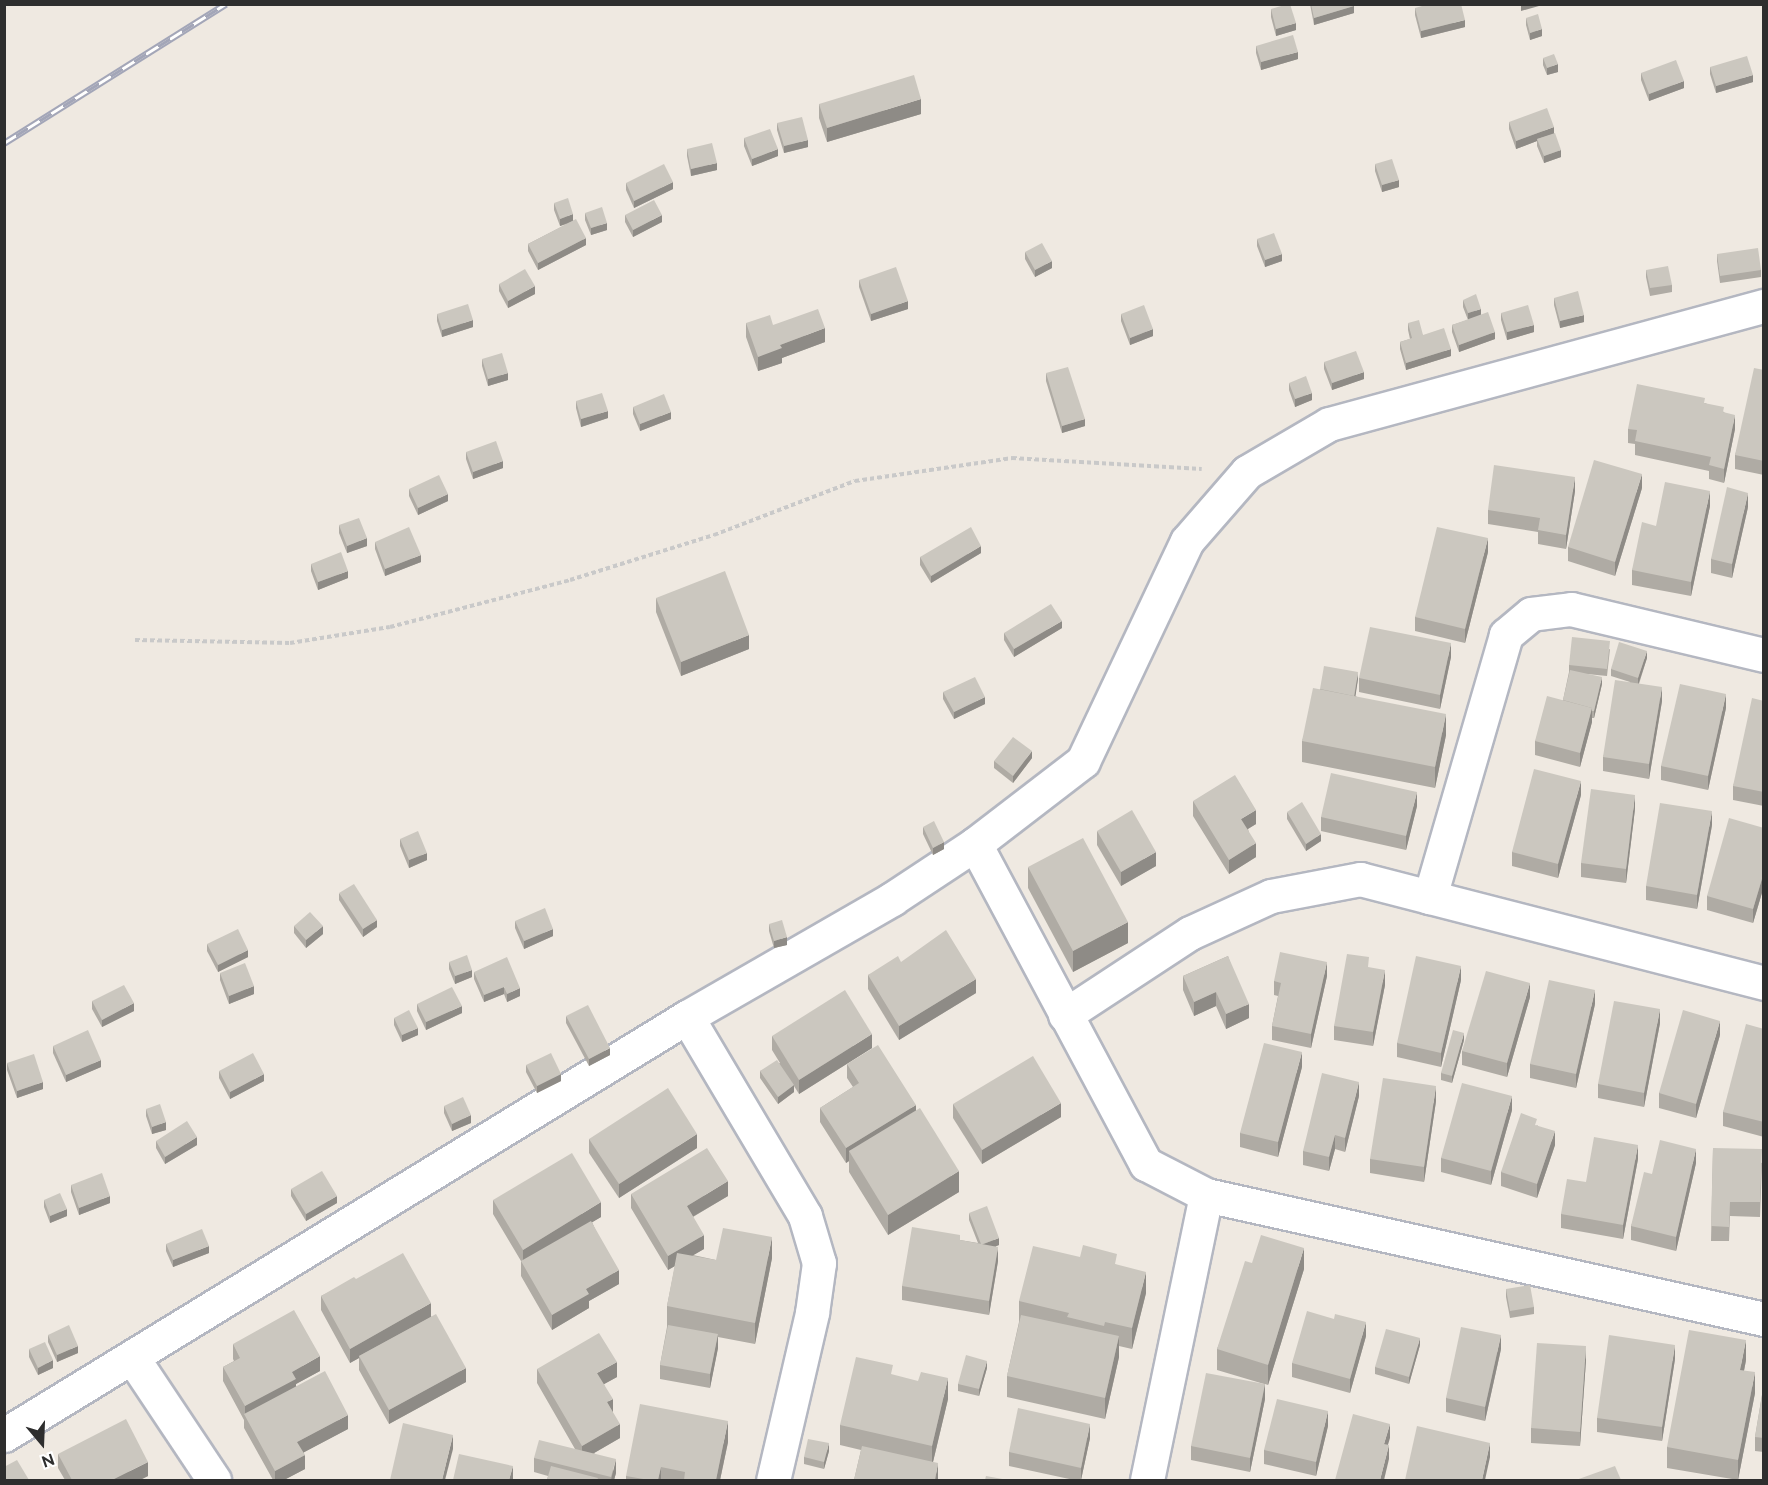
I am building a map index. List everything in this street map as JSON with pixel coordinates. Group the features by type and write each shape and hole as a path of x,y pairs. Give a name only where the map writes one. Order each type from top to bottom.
{"street":[{"path":"4,1435 687,1017 892,898 975,843 1083,760 1188,541 1247,472 1329,424 1764,306"},
{"path":"1430,897 1506,635 1531,614 1571,609 1764,655"},
{"path":"975,843 1146,1164 1206,1195 1764,1319"},
{"path":"1065,1015 1190,933 1272,896 1360,879 1764,983"},
{"path":"687,1017 805,1216 819,1263 812,1313 773,1480"},
{"path":"1147,1480 1206,1195"},
{"path":"132,1357 214,1480"}],"path":[{"path":"135,640 290,643 390,627 570,580 714,535 855,481 1012,458 1247,472"}],"building":[{"path":"1290,4 1296,23 1276,29 1271,9"},
{"path":"1311,4 1354,4 1354,6 1314,18"},
{"path":"1429,4 1461,4 1465,20 1421,31 1415,8"},
{"path":"1538,14 1542,29 1530,33 1526,18"},
{"path":"1293,35 1298,52 1261,62 1256,46"},
{"path":"1554,54 1558,64 1547,68 1543,58"},
{"path":"1747,56 1753,75 1716,86 1710,67"},
{"path":"1676,60 1684,81 1649,94 1641,73"},
{"path":"914,75 921,99 827,128 819,104"},
{"path":"1547,108 1554,127 1516,141 1509,122"},
{"path":"802,117 808,140 784,146 777,123"},
{"path":"770,129 778,149 752,159 744,138"},
{"path":"1555,133 1561,150 1544,156 1537,139"},
{"path":"712,143 717,163 691,169 687,149"},
{"path":"1392,159 1399,180 1382,185 1375,164"},
{"path":"664,164 673,182 634,201 626,183"},
{"path":"568,198 573,214 560,219 554,203"},
{"path":"654,200 662,215 633,230 625,215"},
{"path":"602,207 607,223 591,228 585,213"},
{"path":"576,219 586,238 538,263 528,244"},
{"path":"1274,233 1282,254 1265,260 1257,239"},
{"path":"1042,243 1052,261 1035,270 1025,252"},
{"path":"1758,248 1761,270 1720,276 1717,254"},
{"path":"1668,266 1672,285 1650,288 1646,270"},
{"path":"896,267 908,301 871,314 859,280"},
{"path":"525,269 535,286 508,301 499,284"},
{"path":"1578,291 1584,315 1560,321 1554,298"},
{"path":"1476,294 1481,309 1468,313 1463,300"},
{"path":"468,304 473,320 442,330 437,314"},
{"path":"1144,305 1153,329 1130,338 1121,314"},
{"path":"1528,305 1534,325 1507,332 1501,313"},
{"path":"818,309 825,328 780,345 782,348 758,357 746,323 770,315 773,325"},
{"path":"1488,312 1495,332 1459,345 1452,325"},
{"path":"1419,320 1423,335 1444,328 1451,349 1406,363 1400,342 1412,338 1408,323"},
{"path":"1356,351 1364,372 1332,383 1324,362"},
{"path":"502,353 508,373 488,379 482,359"},
{"path":"1068,367 1085,419 1062,426 1046,373"},
{"path":"1754,368 1764,370 1764,461 1735,455"},
{"path":"1306,376 1312,393 1295,399 1289,383"},
{"path":"1637,384 1705,398 1704,403 1724,407 1723,412 1735,415 1724,469 1709,465 1711,457 1635,441 1637,430 1628,429"},
{"path":"602,393 608,411 581,419 576,401"},
{"path":"664,394 671,412 640,424 633,407"},
{"path":"496,441 503,461 473,472 466,452"},
{"path":"1594,460 1642,474 1615,562 1568,547"},
{"path":"1494,465 1575,477 1566,535 1538,530 1540,518 1488,510"},
{"path":"439,475 448,494 418,508 409,489"},
{"path":"1665,482 1710,491 1691,582 1632,570 1642,522 1656,526"},
{"path":"1727,487 1748,493 1732,564 1711,559"},
{"path":"359,518 367,538 347,546 339,525"},
{"path":"409,527 421,555 385,569 375,542"},
{"path":"971,527 981,546 931,576 920,557"},
{"path":"1437,527 1488,538 1465,629 1415,617"},
{"path":"341,552 348,571 318,582 311,564"},
{"path":"725,571 749,635 681,662 656,598"},
{"path":"1051,604 1062,621 1014,649 1004,633"},
{"path":"1370,627 1451,643 1440,695 1359,678"},
{"path":"1572,637 1610,641 1607,669 1569,665"},
{"path":"1619,642 1647,651 1638,678 1611,669"},
{"path":"1324,666 1358,672 1354,696 1320,689"},
{"path":"1570,670 1602,677 1594,711 1592,708 1563,700"},
{"path":"975,677 985,697 954,712 943,692"},
{"path":"1615,680 1662,687 1649,764 1603,757"},
{"path":"1680,684 1726,694 1708,776 1661,766"},
{"path":"1313,688 1446,714 1435,767 1302,741"},
{"path":"1547,696 1592,708 1580,753 1535,741"},
{"path":"1752,698 1764,701 1764,792 1733,786"},
{"path":"1013,737 1032,751 1013,776 994,761"},
{"path":"1534,769 1581,781 1558,864 1512,852"},
{"path":"1331,773 1417,792 1406,836 1321,817"},
{"path":"1235,775 1256,810 1241,819 1256,843 1229,860 1193,801"},
{"path":"1591,789 1635,795 1626,869 1581,863"},
{"path":"1302,802 1321,834 1306,844 1287,812"},
{"path":"1660,803 1712,811 1697,895 1646,886"},
{"path":"1132,810 1156,852 1121,872 1097,831"},
{"path":"1729,818 1764,828 1764,872 1753,909 1707,896"},
{"path":"934,821 944,842 933,848 923,827"},
{"path":"418,831 427,853 409,860 400,839"},
{"path":"1083,838 1128,922 1073,951 1028,867"},
{"path":"354,884 377,920 363,929 339,893"},
{"path":"545,908 553,929 524,941 515,921"},
{"path":"310,912 323,926 306,940 294,926"},
{"path":"782,920 787,937 774,941 769,924"},
{"path":"238,929 248,950 218,965 207,944"},
{"path":"946,930 976,979 899,1026 868,975 898,956 901,962"},
{"path":"1280,952 1327,962 1311,1034 1272,1026 1281,983 1274,981"},
{"path":"1347,954 1369,957 1368,967 1385,970 1373,1032 1334,1026"},
{"path":"467,955 472,970 455,976 449,962"},
{"path":"1228,956 1249,1004 1226,1014 1216,992 1194,1002 1183,976"},
{"path":"1416,956 1461,966 1441,1053 1397,1043"},
{"path":"507,957 520,988 507,994 504,987 484,995 474,972"},
{"path":"245,963 254,986 229,996 220,973"},
{"path":"1486,971 1530,983 1507,1063 1462,1051"},
{"path":"1549,980 1595,990 1576,1074 1530,1064"},
{"path":"124,985 134,1003 102,1020 92,1001"},
{"path":"452,987 462,1006 426,1022 417,1004"},
{"path":"845,990 872,1034 799,1080 772,1036"},
{"path":"1614,1001 1660,1009 1644,1093 1598,1084"},
{"path":"588,1005 610,1048 589,1059 566,1016"},
{"path":"409,1010 418,1028 402,1035 394,1018"},
{"path":"1683,1010 1720,1021 1696,1104 1659,1093"},
{"path":"1746,1024 1764,1029 1764,1122 1723,1112"},
{"path":"88,1030 101,1060 66,1075 53,1046"},
{"path":"1453,1030 1464,1033 1452,1076 1441,1073"},
{"path":"1264,1043 1302,1052 1278,1142 1240,1133"},
{"path":"878,1045 916,1105 846,1148 820,1108 859,1083 847,1064"},
{"path":"253,1053 264,1074 230,1092 219,1071"},
{"path":"551,1053 561,1074 537,1086 526,1065"},
{"path":"34,1054 43,1082 17,1091 7,1063"},
{"path":"1033,1056 1061,1103 982,1150 953,1104"},
{"path":"777,1060 794,1085 778,1097 760,1071"},
{"path":"1322,1073 1359,1082 1345,1138 1335,1135 1329,1157 1303,1151"},
{"path":"1383,1078 1436,1086 1424,1167 1370,1159"},
{"path":"1462,1083 1512,1096 1491,1171 1441,1158"},
{"path":"668,1088 697,1134 619,1184 589,1139"},
{"path":"463,1097 471,1115 452,1124 444,1106"},
{"path":"160,1104 166,1122 152,1127 146,1109"},
{"path":"920,1108 959,1171 888,1215 849,1151"},
{"path":"1521,1113 1537,1119 1535,1125 1555,1131 1537,1184 1501,1172"},
{"path":"187,1121 197,1137 165,1157 156,1141"},
{"path":"1594,1137 1638,1145 1623,1225 1561,1214 1567,1179 1586,1182"},
{"path":"1660,1140 1696,1149 1676,1237 1631,1226 1644,1172 1652,1174"},
{"path":"707,1148 728,1181 687,1206 704,1235 668,1256 631,1194"},
{"path":"1713,1148 1762,1149 1760,1202 1730,1202 1729,1227 1711,1226"},
{"path":"572,1153 601,1202 523,1250 493,1200"},
{"path":"322,1171 337,1196 306,1214 291,1189"},
{"path":"102,1173 110,1196 79,1208 71,1185"},
{"path":"60,1193 67,1209 50,1216 44,1200"},
{"path":"987,1206 999,1238 981,1244 969,1213"},
{"path":"591,1221 619,1270 586,1289 589,1294 552,1315 521,1261"},
{"path":"912,1227 960,1235 960,1240 998,1247 989,1301 902,1286"},
{"path":"723,1228 772,1237 755,1323 667,1306 677,1253 716,1260"},
{"path":"202,1229 209,1246 173,1260 166,1244"},
{"path":"1261,1235 1304,1248 1268,1365 1217,1349 1245,1261 1252,1263"},
{"path":"1083,1245 1117,1254 1115,1264 1146,1272 1132,1328 1105,1322 1104,1326 1067,1317 1069,1313 1019,1301 1033,1246 1080,1257"},
{"path":"403,1253 431,1303 350,1349 321,1296"},
{"path":"1530,1285 1534,1307 1510,1311 1506,1289"},
{"path":"294,1310 320,1356 292,1372 296,1379 245,1406 223,1367 240,1358 233,1344"},
{"path":"1307,1311 1334,1319 1335,1314 1366,1322 1350,1379 1292,1363"},
{"path":"436,1314 466,1368 389,1410 359,1356"},
{"path":"1021,1315 1119,1336 1105,1398 1007,1376"},
{"path":"69,1325 78,1346 57,1355 48,1335"},
{"path":"668,1325 718,1334 710,1374 660,1365"},
{"path":"1461,1327 1501,1335 1485,1407 1446,1398"},
{"path":"1386,1329 1420,1338 1409,1377 1375,1367"},
{"path":"1689,1330 1746,1340 1740,1370 1755,1372 1738,1460 1667,1447"},
{"path":"599,1333 617,1362 597,1373 613,1399 607,1402 620,1424 582,1446 537,1369"},
{"path":"1609,1335 1675,1345 1662,1427 1597,1418"},
{"path":"45,1342 53,1360 38,1368 29,1349"},
{"path":"1537,1343 1586,1346 1580,1432 1531,1428"},
{"path":"966,1355 987,1361 979,1389 958,1384"},
{"path":"856,1357 893,1365 891,1374 918,1381 921,1372 948,1378 932,1446 840,1425"},
{"path":"325,1371 348,1415 297,1442 305,1455 275,1471 244,1414"},
{"path":"1206,1373 1265,1384 1250,1458 1191,1446"},
{"path":"1764,1383 1764,1438 1755,1437"},
{"path":"1277,1399 1328,1411 1316,1462 1264,1450"},
{"path":"640,1404 728,1421 716,1480 684,1480 685,1472 661,1467 658,1480 626,1476"},
{"path":"1018,1408 1090,1424 1081,1468 1009,1452"},
{"path":"1353,1414 1390,1424 1384,1444 1389,1445 1380,1480 1335,1480"},
{"path":"126,1419 148,1462 112,1480 72,1480 58,1454"},
{"path":"403,1423 453,1435 442,1480 390,1480"},
{"path":"1417,1426 1490,1443 1482,1480 1405,1480"},
{"path":"808,1439 829,1443 824,1462 804,1457"},
{"path":"539,1440 616,1459 611,1477 534,1458"},
{"path":"862,1446 938,1463 935,1480 854,1480"},
{"path":"459,1454 513,1466 509,1480 453,1480"},
{"path":"17,1460 29,1480 4,1480 4,1467"},
{"path":"551,1466 598,1478 597,1480 547,1480"},
{"path":"1615,1466 1621,1480 1576,1480"},
{"path":"986,1476 1008,1480 985,1480"}],"railway":[{"path":"4,143 226,4"}]}
